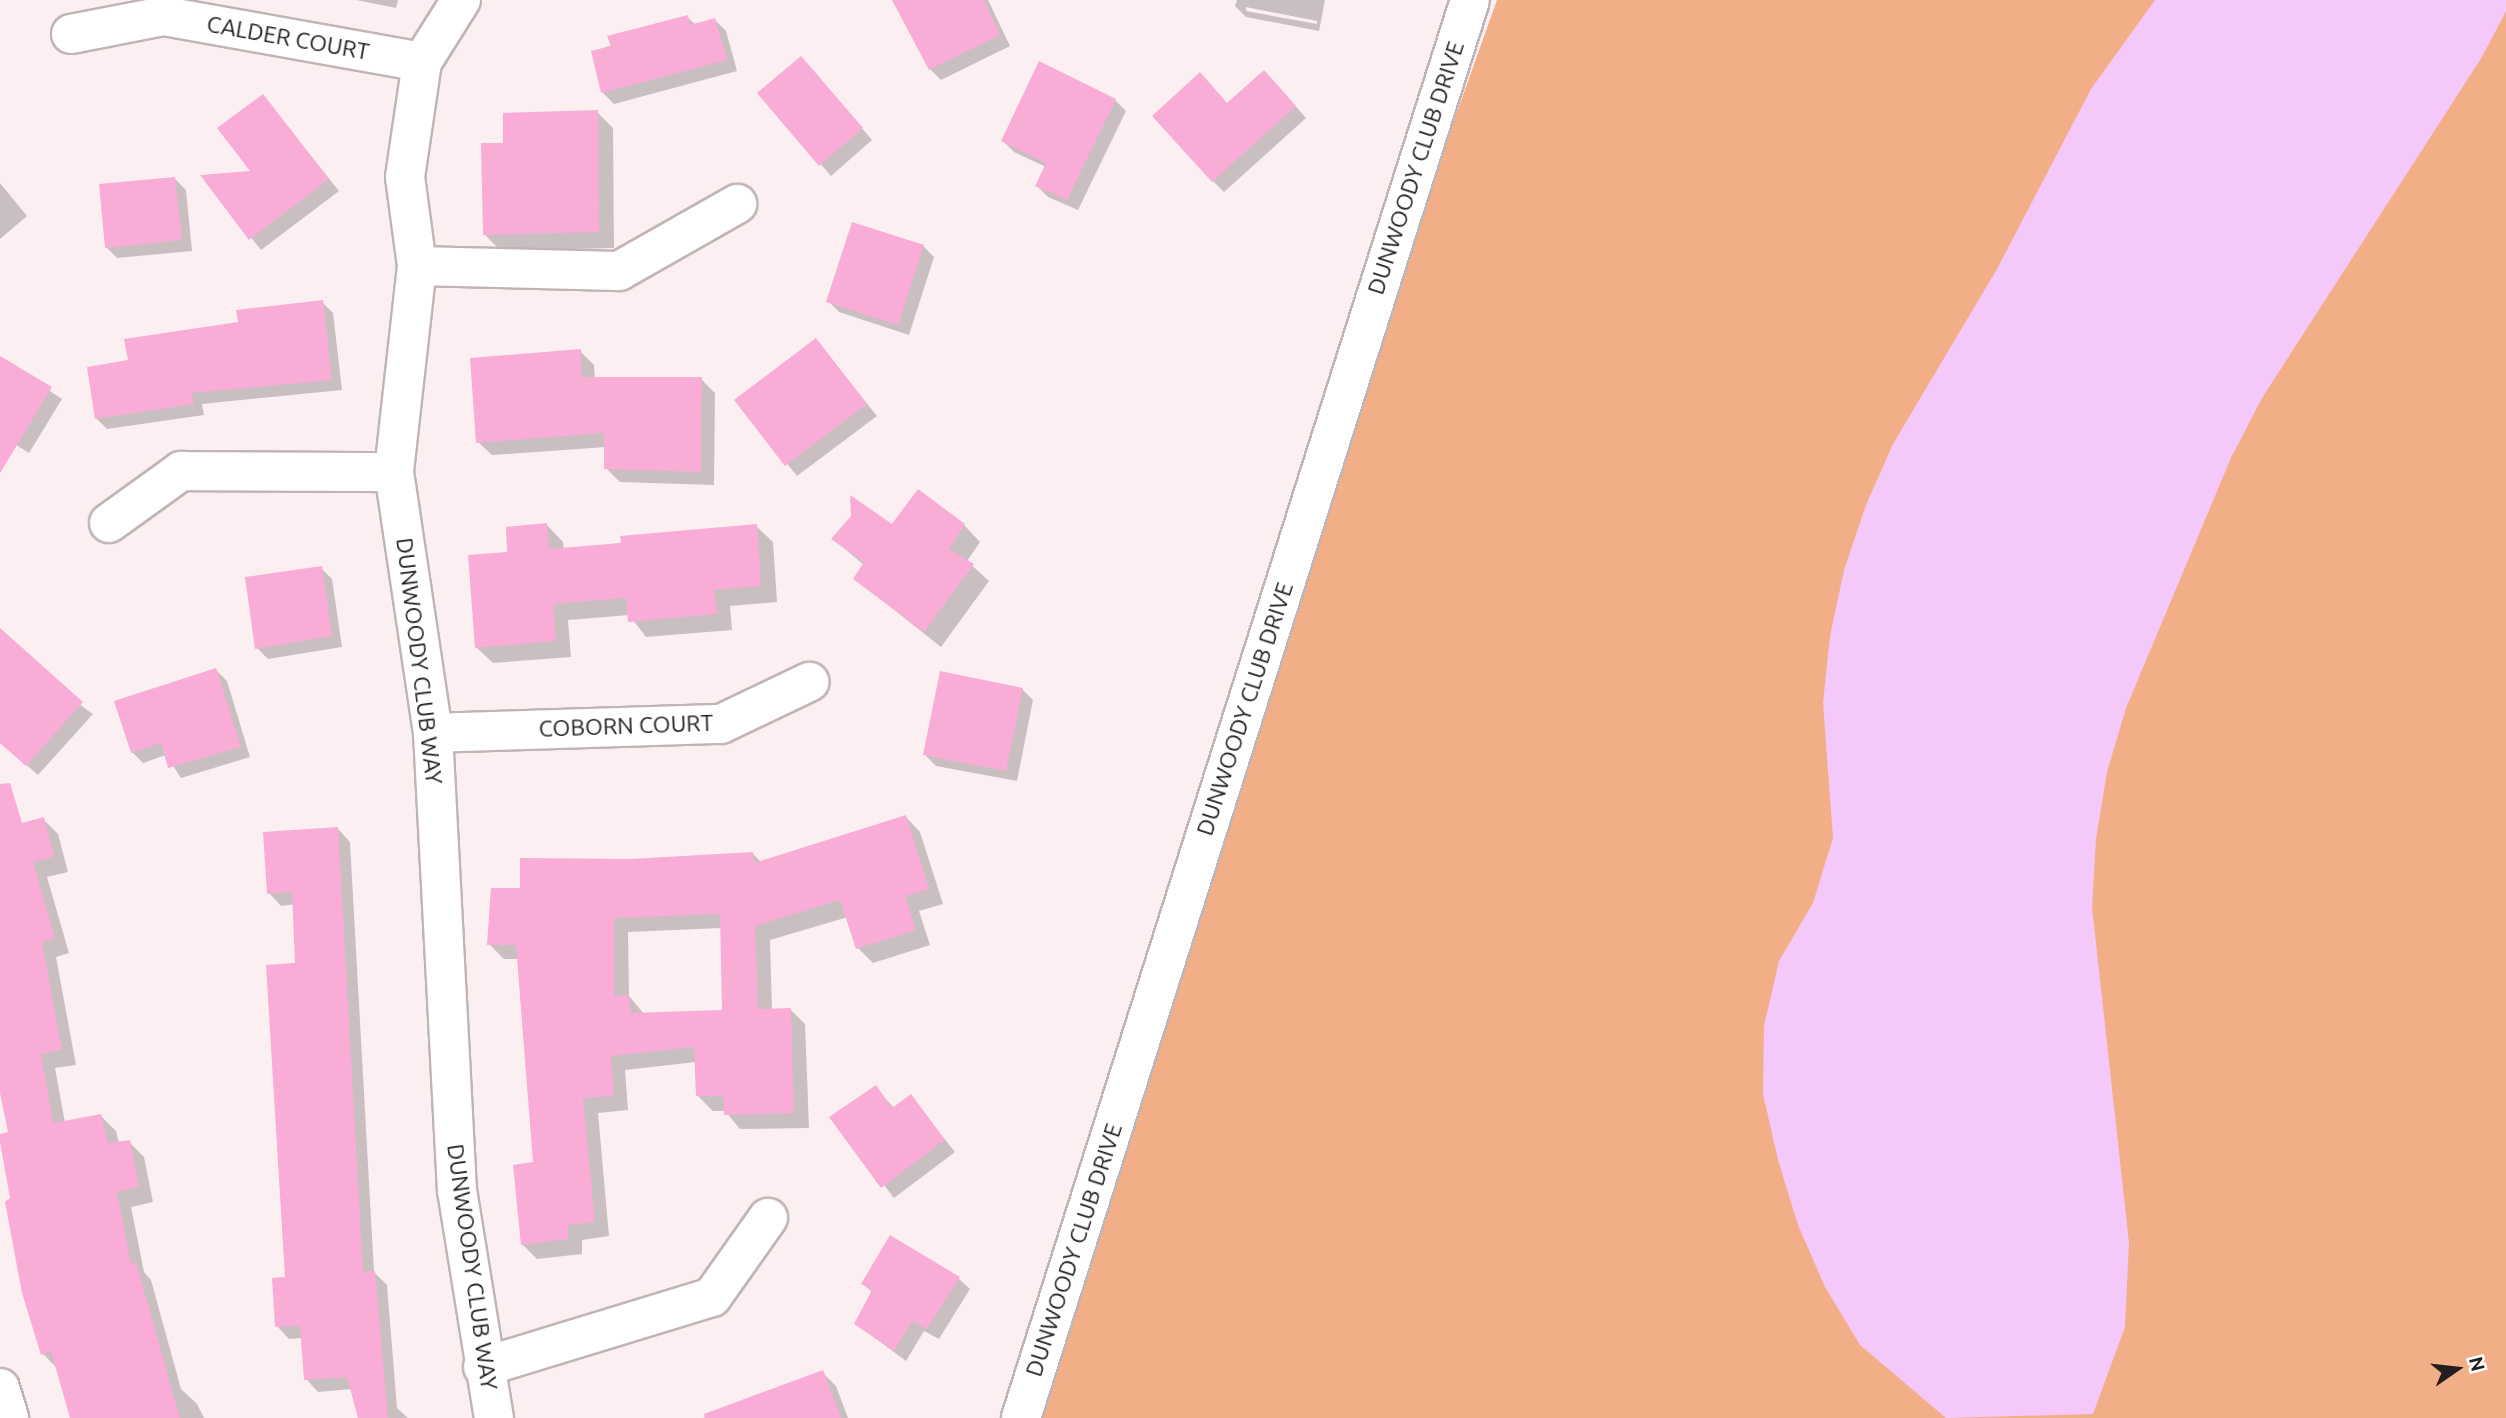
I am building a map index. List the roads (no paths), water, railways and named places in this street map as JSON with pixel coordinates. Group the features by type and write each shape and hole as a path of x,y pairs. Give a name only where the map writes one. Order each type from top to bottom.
{"street":[{"name":"DUNWOODY CLUB WAY","path":"461,0 422,62 405,177 417,266 394,472 433,733 457,1190 483,1367 494,1418"},
{"name":"DUNWOODY CLUB DRIVE","path":"1021,1418 1470,0"},
{"name":"CALDER COURT","path":"71,34 164,16 422,62"},
{"path":"417,266 619,271 737,204"},
{"path":"109,523 181,471 394,472"},
{"name":"COBORN COURT","path":"433,733 721,724 809,682"},
{"path":"483,1367 712,1297 768,1218"},
{"path":"0,1388 9,1418"}]}
